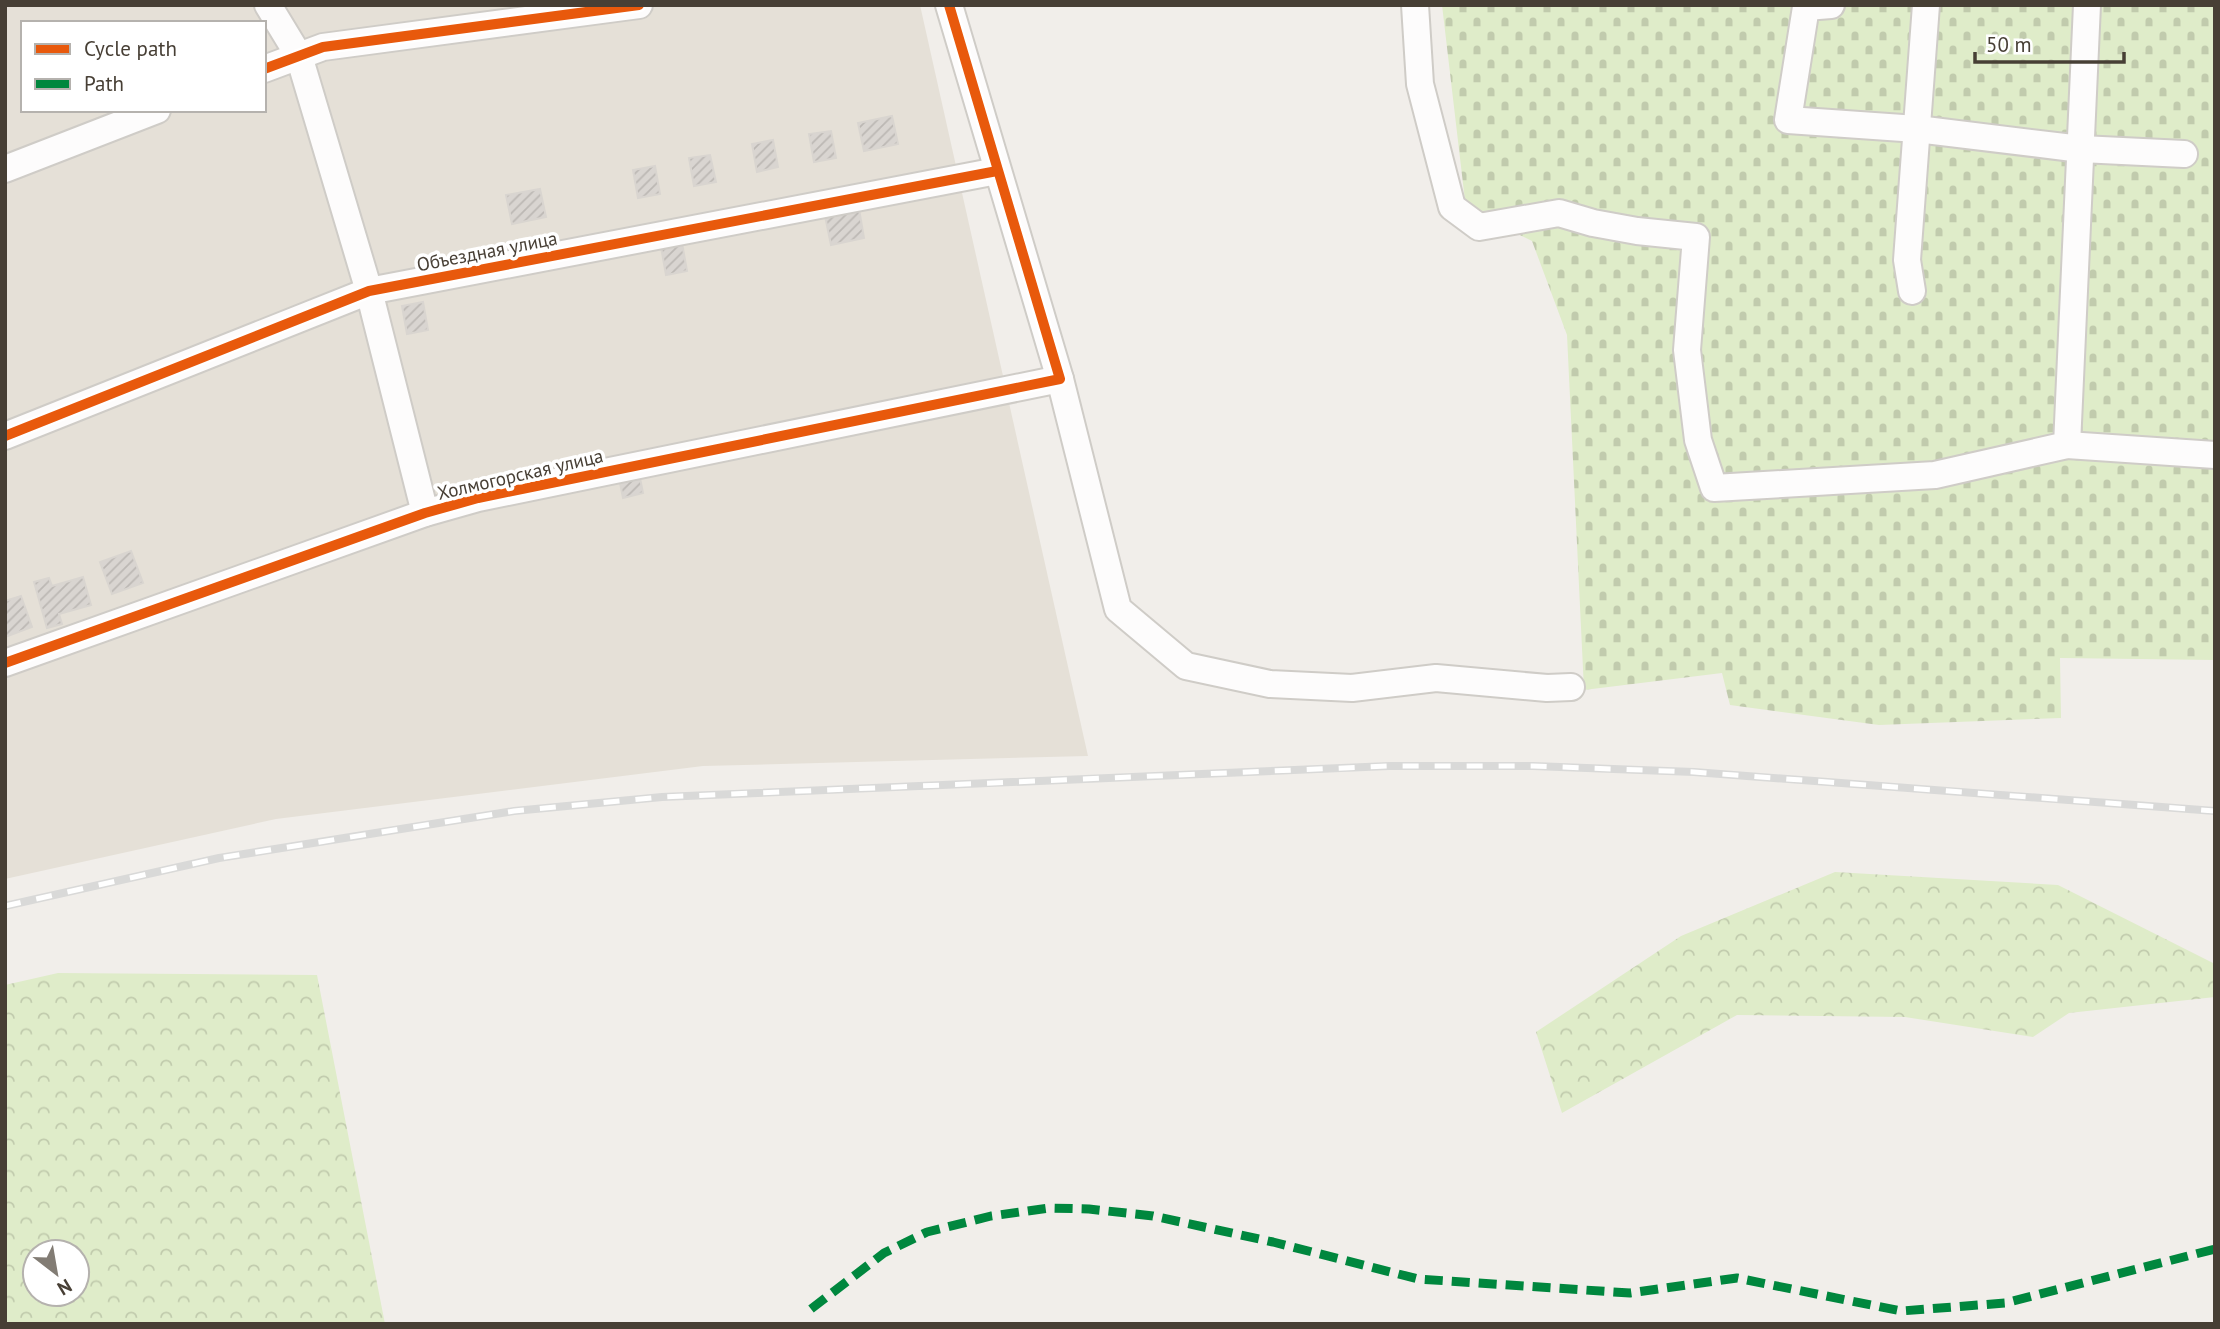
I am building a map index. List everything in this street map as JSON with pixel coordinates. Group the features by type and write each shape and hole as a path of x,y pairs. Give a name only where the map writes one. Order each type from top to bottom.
{"street":[{"path":"268,5 299,56 369,291 425,513"},
{"path":"266,68 323,47 639,5"},
{"path":"950,5 1060,379 1118,609 1186,666 1270,684 1352,688 1436,678 1547,688 1571,687"},
{"path":"1415,5 1420,84 1452,207 1479,227 1559,213 1637,231 1696,237 1687,350 1698,440 1714,488 1935,475 2067,444 2215,455"},
{"path":"1831,5 1807,7 1788,120 1917,129 2081,149 2184,154"},
{"path":"1912,291 1907,260 1926,5"},
{"path":"2067,444 2087,5"},
{"path":"5,169 152,112"},
{"name":"Объездная улица","path":"5,436 369,291 997,171"},
{"name":"Холмогорская улица","path":"5,663 425,513 478,498 1060,379"}],"shaded area":[{"path":"5,5 920,5 1088,756 703,766 276,819 5,879"}],"green space":[{"path":"1442,5 2215,5 2215,660 2060,658 2061,718 1879,725 1730,705 1722,673 1584,690 1567,335 1532,241 1466,209"},
{"path":"1835,872 2058,885 2215,964 2215,997 2069,1013 2033,1037 1905,1017 1737,1015 1562,1113 1536,1032 1681,936"},
{"path":"58,973 317,975 385,1324 5,1324 5,985"}],"building":[{"path":"892,116 898,144 864,151 858,123"},
{"path":"831,131 836,158 814,162 809,134"},
{"path":"773,140 778,167 757,172 752,144"},
{"path":"710,155 716,182 694,186 689,158"},
{"path":"655,166 660,194 638,198 633,170"},
{"path":"540,189 546,217 512,224 506,195"},
{"path":"859,209 864,238 831,245 825,216"},
{"path":"682,243 687,271 666,275 661,247"},
{"path":"423,302 428,330 407,334 402,306"},
{"path":"640,478 643,493 623,498 620,483"},
{"path":"131,551 143,583 112,594 100,562"},
{"path":"83,577 91,605 59,614 62,624 47,628 34,582 49,578 52,586"},
{"path":"21,596 32,627 5,637 5,601"}],"railway":[{"path":"5,906 219,858 514,811 662,797 1389,766 1533,766 1694,772 2215,811"}],"marked path":[{"path":"811,1309 884,1253 927,1232 991,1216 1049,1208 1153,1216 1273,1242 1418,1279 1630,1293 1737,1278 1901,1311 2005,1303 2215,1249"}],"cycle path":[{"path":"266,68 323,47 639,5"},
{"path":"5,663 425,513 478,498 1060,379 949,5"},
{"path":"5,436 369,291 997,171"}]}
